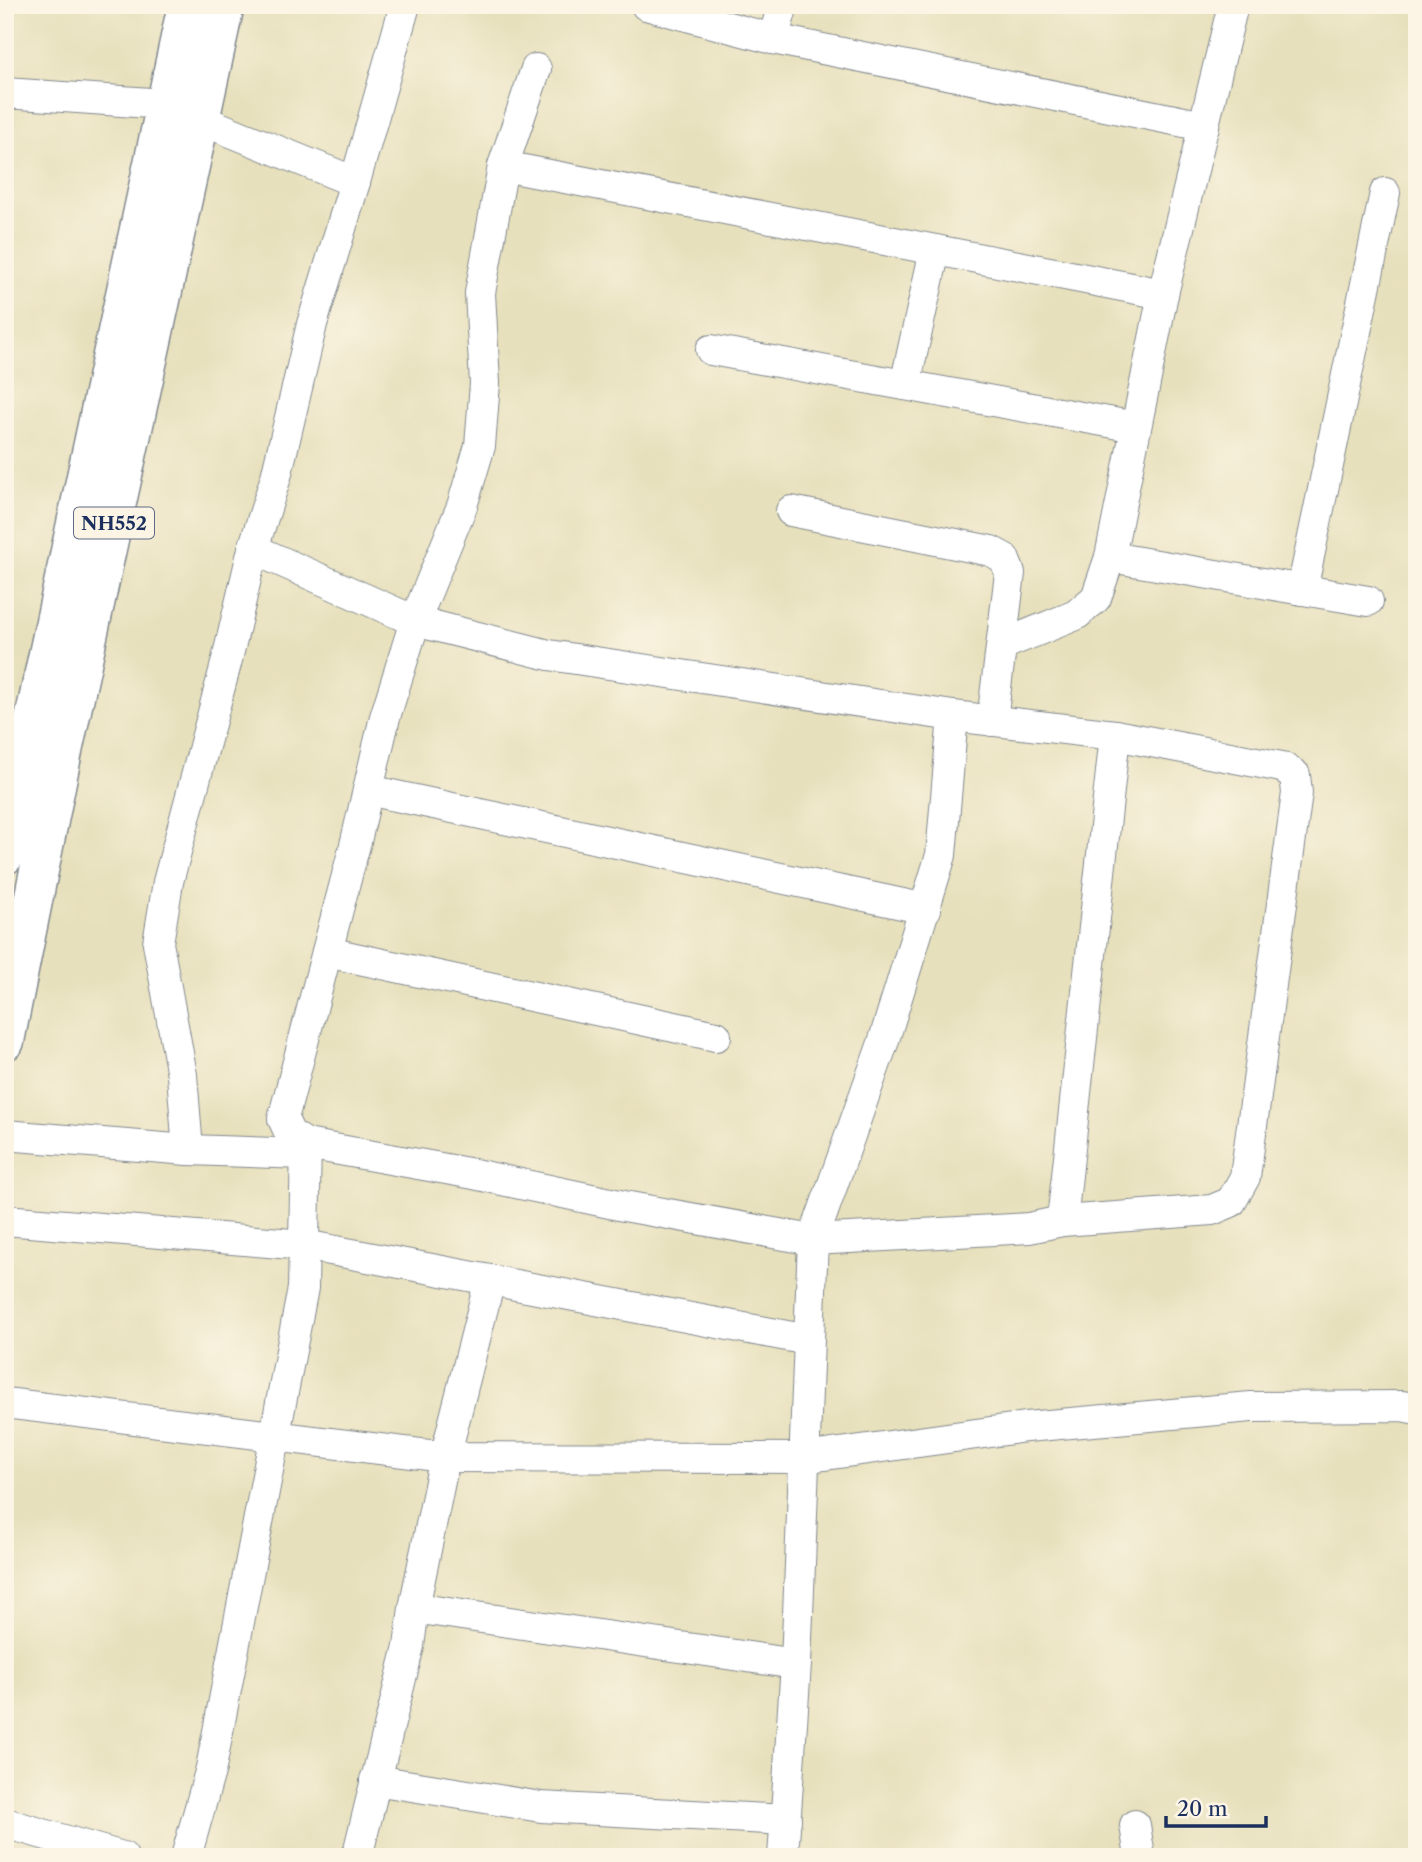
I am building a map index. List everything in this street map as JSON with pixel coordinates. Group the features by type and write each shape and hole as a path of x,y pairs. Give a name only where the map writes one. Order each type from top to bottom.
{"highway":[{"name":"NH552","path":"5,1041 62,756 182,111 187,5"},
{"name":"NH552","path":"5,855 182,111 225,5"}],"street":[{"path":"188,1150 182,1075 158,943 168,882 226,664 253,549 276,477 312,324 405,5"},
{"path":"646,5 773,39 1204,126"},
{"path":"773,39 783,5"},
{"path":"1002,645 1076,615 1096,598 1110,557 1163,294 1233,5"},
{"path":"186,1857 211,1768 272,1438 303,1288 306,1149 290,1134 283,1119 385,718 415,621 462,506 480,446 485,383 480,293 503,166 536,69"},
{"path":"5,93 182,111 355,182"},
{"path":"503,166 1163,294"},
{"path":"1302,590 1385,193"},
{"path":"905,386 935,250"},
{"path":"711,350 1136,428"},
{"path":"791,511 991,551 1004,558 1010,573 992,721"},
{"path":"5,1135 188,1150 306,1149 474,1174 624,1206 813,1240 1029,1228 1062,1221 1212,1210 1231,1202 1245,1177 1297,793 1295,775 1282,767 1115,735 953,716 549,655 415,621 253,549"},
{"path":"1110,557 1368,601"},
{"path":"783,1857 796,1664 813,1240 926,909 941,855 953,716"},
{"path":"1062,1221 1115,735"},
{"path":"368,790 926,909"},
{"path":"327,952 716,1036"},
{"path":"5,1220 304,1245 808,1339"},
{"path":"357,1857 409,1646 414,1608 445,1457 490,1280"},
{"path":"5,1403 272,1438 445,1457 803,1458 1026,1427 1238,1409 1402,1406 1417,1409"},
{"path":"414,1608 796,1664"},
{"path":"375,1780 541,1807 786,1820"},
{"path":"5,1823 123,1857"},
{"path":"1135,1825 1140,1857"}]}
